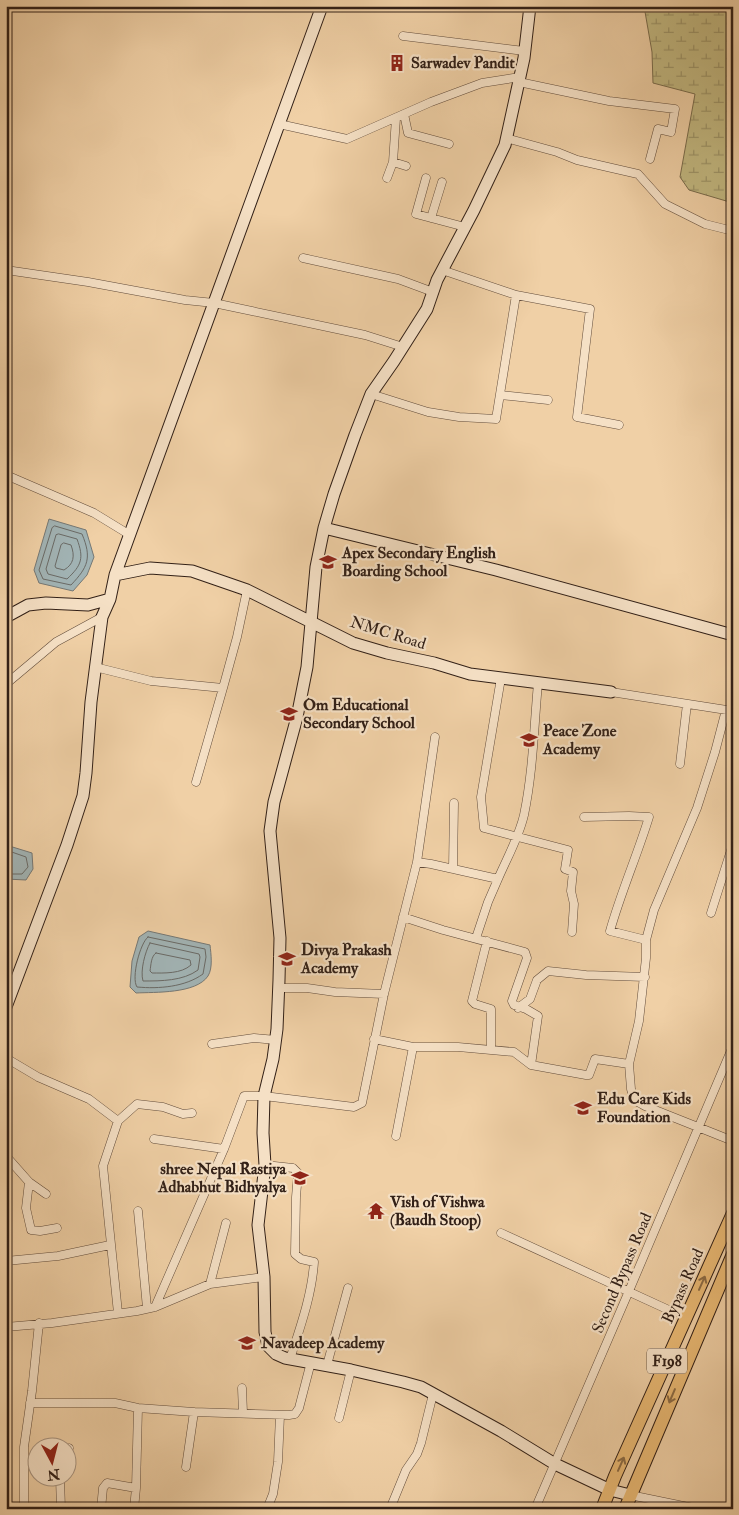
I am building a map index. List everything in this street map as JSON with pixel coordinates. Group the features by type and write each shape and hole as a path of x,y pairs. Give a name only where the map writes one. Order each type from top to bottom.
{"main road":[{"name":"Bypass Road","path":"602,1509 733,1214"},
{"name":"Bypass Road","path":"625,1509 733,1254"}],"street":[{"path":"6,1007 83,796 95,666 102,617 110,599 115,575 322,6"},
{"path":"530,6 520,80 506,138 492,174 442,270 426,309 371,394 355,435 324,528 316,566 307,667 274,802 270,831 280,938 276,1040 264,1096 263,1133 265,1166 258,1225 264,1277 265,1332 268,1346 276,1354 290,1359 403,1382 433,1394 555,1464 610,1490 698,1509"},
{"path":"402,36 524,51"},
{"path":"279,124 347,139 431,102 482,83 520,80 609,101 675,110 671,132 658,129 650,159"},
{"path":"404,114 408,133 449,144"},
{"path":"387,178 394,162 396,118"},
{"path":"506,138 557,152 578,160 638,174 665,204 705,224 733,231"},
{"path":"394,162 406,166"},
{"path":"426,178 416,214 465,227"},
{"path":"431,218 442,182"},
{"path":"303,258 398,279 433,292"},
{"path":"6,270 88,282 186,300 214,302 365,335 403,347"},
{"path":"442,270 516,295 590,309 577,417 619,425"},
{"path":"371,394 428,412 459,417 496,419 516,295"},
{"path":"500,395 548,400"},
{"path":"6,475 94,512 130,535"},
{"path":"324,528 496,570 733,635"},
{"name":"NMC Road","path":"115,575 150,568 192,572 247,590 311,620 353,643 470,674 612,692 729,711"},
{"path":"196,782 237,637 247,590"},
{"path":"6,617 28,606 46,603 88,605 110,599"},
{"path":"6,684 56,642 102,617"},
{"path":"95,666 151,681 223,688"},
{"path":"501,678 481,797 484,828 568,850 565,869 573,872 571,891 574,904 572,932"},
{"path":"476,938 488,902 517,836 524,815 531,766 538,683"},
{"path":"680,764 687,704"},
{"path":"729,711 697,808 654,910 646,940 645,976 639,1021 629,1064 634,1100 733,1141"},
{"path":"151,1308 224,1148 244,1096 264,1096 354,1107 360,1106 364,1096 384,994 417,862 435,737"},
{"path":"453,869 454,803"},
{"path":"584,817 649,817 621,894 610,931 646,940"},
{"path":"711,913 733,844"},
{"path":"417,862 498,879"},
{"path":"403,917 443,930 522,951 527,955 512,1001 518,1008 526,1009 538,1016 531,1065"},
{"path":"486,941 472,994 472,1001 475,1004 491,1009 491,1049"},
{"path":"518,1008 530,999 537,980 548,971 586,975 645,976"},
{"path":"279,988 307,988 335,992 384,994"},
{"path":"212,1044 254,1038 276,1040"},
{"path":"374,1039 413,1047 433,1046 514,1052 531,1065 586,1075 589,1075 595,1059 629,1064"},
{"name":"Second Bypass Road","path":"535,1509 733,1046"},
{"path":"396,1136 413,1047"},
{"path":"6,1058 38,1078 89,1099 118,1121"},
{"path":"118,1313 103,1166 118,1121 137,1104 163,1107 184,1114 192,1113"},
{"path":"154,1139 224,1148"},
{"path":"6,1156 29,1182 46,1194"},
{"path":"265,1166 293,1168 298,1173 295,1254 314,1262 313,1276 290,1359"},
{"path":"29,1182 26,1208 31,1230 40,1232 57,1228"},
{"path":"138,1212 151,1308"},
{"path":"210,1284 226,1223"},
{"path":"501,1232 672,1311 688,1314"},
{"path":"6,1262 58,1256 110,1245"},
{"path":"6,1328 151,1308 210,1284 264,1277"},
{"path":"326,1365 348,1288"},
{"path":"24,1509 24,1447 39,1324"},
{"path":"30,1403 115,1403 138,1408 194,1412 295,1414 299,1408 311,1362"},
{"path":"339,1418 351,1370"},
{"path":"242,1388 243,1413"},
{"path":"390,1509 406,1470 417,1454 433,1394"},
{"path":"134,1509 138,1408"},
{"path":"186,1467 194,1412"},
{"path":"267,1509 273,1494 278,1462 280,1415"},
{"path":"101,1509 103,1488 107,1483 136,1488"},
{"path":"60,1488 61,1509"}],"green space":[{"path":"644,6 733,6 733,203 689,190 680,177 695,94 653,83 652,52"}],"water":[{"path":"49,519 86,530 94,557 87,575 73,591 39,583 34,570"},
{"path":"6,845 32,853 33,869 26,880 6,879"},
{"path":"148,931 210,945 211,965 208,976 202,982 185,989 136,993 130,987 132,961 139,937"}],"place":[{"name":"Sarwadev Pandit","path":"397,63"},
{"name":"Apex Secondary English Boarding School","path":"328,562"},
{"name":"Om Educational Secondary School","path":"289,714"},
{"name":"Peace Zone Academy","path":"529,740"},
{"name":"Divya Prakash Academy","path":"287,959"},
{"name":"Edu Care Kids Foundation","path":"583,1108"},
{"name":"shree Nepal Rastiya Adhabhut Bidhyalya","path":"300,1178"},
{"name":"Vish of Vishwa (Baudh Stoop)","path":"376,1211"},
{"name":"Navadeep Academy","path":"247,1343"}]}
